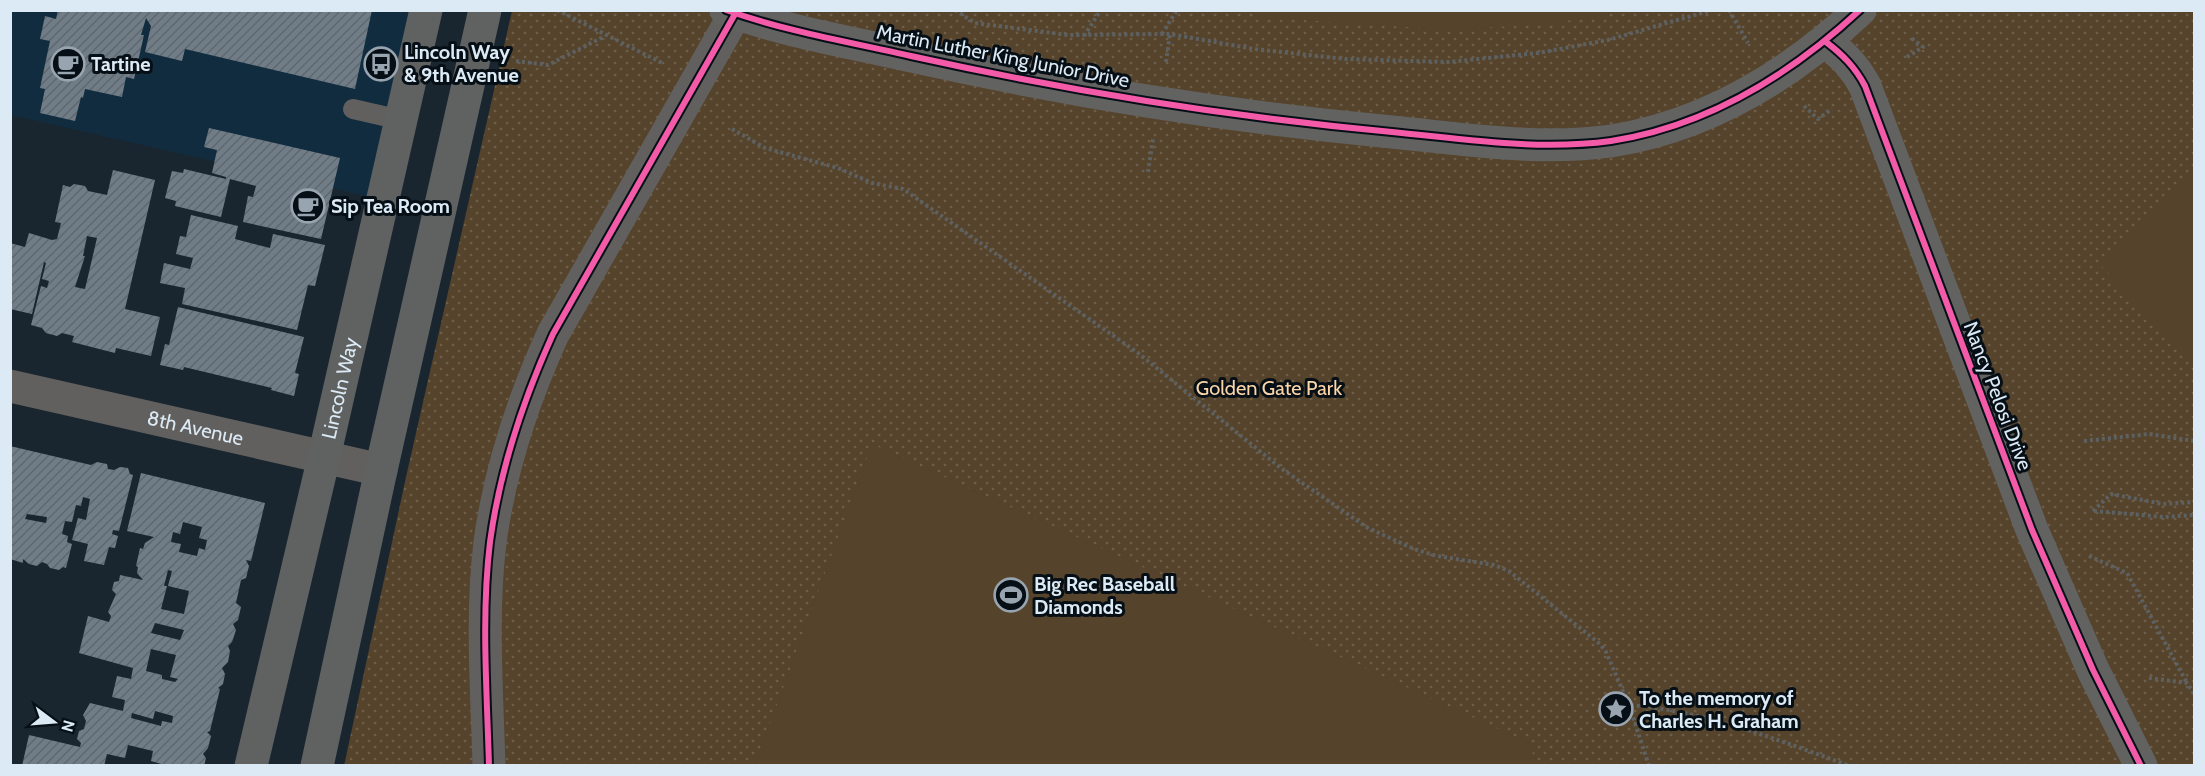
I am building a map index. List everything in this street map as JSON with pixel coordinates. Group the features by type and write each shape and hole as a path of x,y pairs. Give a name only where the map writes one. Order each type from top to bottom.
{"main road":[{"name":"Lincoln Way","path":"250,765 324,457 426,10"},
{"path":"317,765 485,10"}],"street":[{"name":"Martin Luther King Junior Drive","path":"489,765 486,646 490,543 507,458 519,415 534,375 554,334 730,12 955,66 1159,103 1322,125 1527,144 1568,145 1611,141 1654,132 1726,105 1757,88 1826,42 1860,10"},
{"name":"Nancy Pelosi Drive","path":"1826,42 1843,54 1855,68 1865,86 2032,530 2093,670 2141,765"},
{"name":"8th Avenue","path":"10,386 381,470"}],"lane":[{"path":"353,109 401,120"}],"path":[{"path":"557,10 673,68"},
{"path":"955,10 975,23 1083,36 1170,34 1254,49 1345,59 1449,62 1538,53 1608,40 1712,10"},
{"path":"1083,36 1101,10"},
{"path":"1161,34 1177,10"},
{"path":"1729,10 1748,44"},
{"path":"1166,62 1170,34"},
{"path":"516,61 548,65 606,35"},
{"path":"1907,57 1923,47 1910,37"},
{"path":"1804,106 1818,119 1832,109"},
{"path":"732,129 765,148 838,168 872,183 903,189 1138,353 1282,469 1368,528 1414,549 1437,556 1494,565 1509,571 1600,644 1606,652 1629,705 1649,765"},
{"path":"1148,172 1153,139"},
{"path":"2084,441 2149,434 2194,441"},
{"path":"2194,502 2163,504 2111,494 2093,511 2164,517 2194,515"},
{"path":"2089,556 2127,573 2194,694"},
{"path":"2149,678 2187,683"},
{"path":"1629,705 1651,707 1758,734 1850,765"}],"shaded area":[{"path":"11,11 427,11 383,200 11,115"}],"green space":[{"name":"Golden Gate Park","path":"512,11 2194,11 2194,765 344,766 406,477"},
{"path":"1250,11 1622,11 1543,24 1451,30 1260,17"},
{"path":"2194,174 2194,367 2099,263"},
{"name":"Big Rec Baseball Diamonds","path":"872,444 1536,746 1527,765 755,765"}],"building":[{"path":"58,10 372,10 355,89 185,49 182,61 145,52 151,26 146,18 134,79 126,77 122,97 85,89 75,121 40,113 45,89 40,88 50,41 40,39 45,16 56,19"},
{"path":"209,128 340,158 321,239 243,222 248,196 253,197 256,186 230,179 221,217 175,206 176,201 165,198 172,171 183,173 184,169 226,179 226,177 212,173 217,150 204,147"},
{"path":"113,170 155,180 125,309 160,317 151,356 116,348 115,353 72,342 74,336 62,333 57,336 31,325 41,286 47,288 49,281 42,279 46,263 44,262 32,314 10,309 10,243 25,247 29,233 52,240 57,239 61,223 55,222 63,185 85,186 88,191 107,195","holes":["87,236 97,238 85,289 75,287 85,256 83,256"]},
{"path":"191,215 238,226 235,239 270,248 273,234 325,245 315,286 308,285 297,330 182,304 185,288 160,283 164,263 190,269 193,258 176,254 180,236 186,237"},
{"path":"178,307 304,337 295,373 299,374 294,396 271,390 272,388 184,367 183,370 160,365 165,344 169,345"},
{"path":"10,446 91,465 97,462 107,464 108,469 128,468 130,474 133,475 119,531 113,530 112,534 118,536 115,548 109,547 104,565 84,561 88,544 72,540 78,518 86,520 90,499 83,497 81,506 76,505 72,522 65,521 62,534 68,536 67,542 72,544 66,568 59,570 50,568 42,562 37,566 23,559 23,563 10,559","holes":["27,514 47,517 46,523 25,519"]},
{"path":"141,473 265,503 251,561 246,560 249,566 246,578 241,580 236,603 241,607 238,620 233,624 236,630 228,646 230,651 228,662 222,668 225,674 223,684 218,688 220,689 210,731 207,732 211,736 208,748 203,754 206,758 204,766 168,766 151,761 153,751 128,745 125,758 107,754 104,766 22,766 29,735 80,747 81,743 77,739 79,731 84,729 86,721 83,715 90,703 123,711 125,700 112,697 117,676 131,679 133,668 79,653 88,616 109,622 111,616 108,612 116,594 112,590 114,582 119,581 120,575 143,580 137,573 138,567 136,566 140,548 143,549 145,543 154,537 127,531","holes":["183,522 202,527 199,538 207,540 205,550 199,548 197,556 179,552 181,544 171,542 173,532 180,534","168,570 172,571 168,586 189,591 184,614 161,609 167,586 164,586","155,623 184,630 180,640 151,633","151,649 176,655 170,677 178,679 175,682 162,679 162,675 146,671","155,711 173,716 172,723 162,721 161,726 131,718 132,713 153,719"]}],"cycle path":[{"path":"726,10 794,30 970,69 1150,102 1331,126 1501,143 1556,145 1611,141 1646,134 1714,110 1776,76 1805,56 1860,10"},
{"path":"489,766 485,654 487,570 494,515 514,435 553,334 735,14"},
{"path":"1826,42 1848,62 1865,86 2032,530 2093,670 2141,766"}],"place":[{"name":"Tartine","path":"68,64"},
{"name":"Lincoln Way & 9th Avenue","path":"381,64"},
{"name":"Sip Tea Room","path":"308,206"},
{"name":"Big Rec Baseball Diamonds","path":"1011,595"},
{"name":"To the memory of Charles H. Graham","path":"1616,709"}]}
